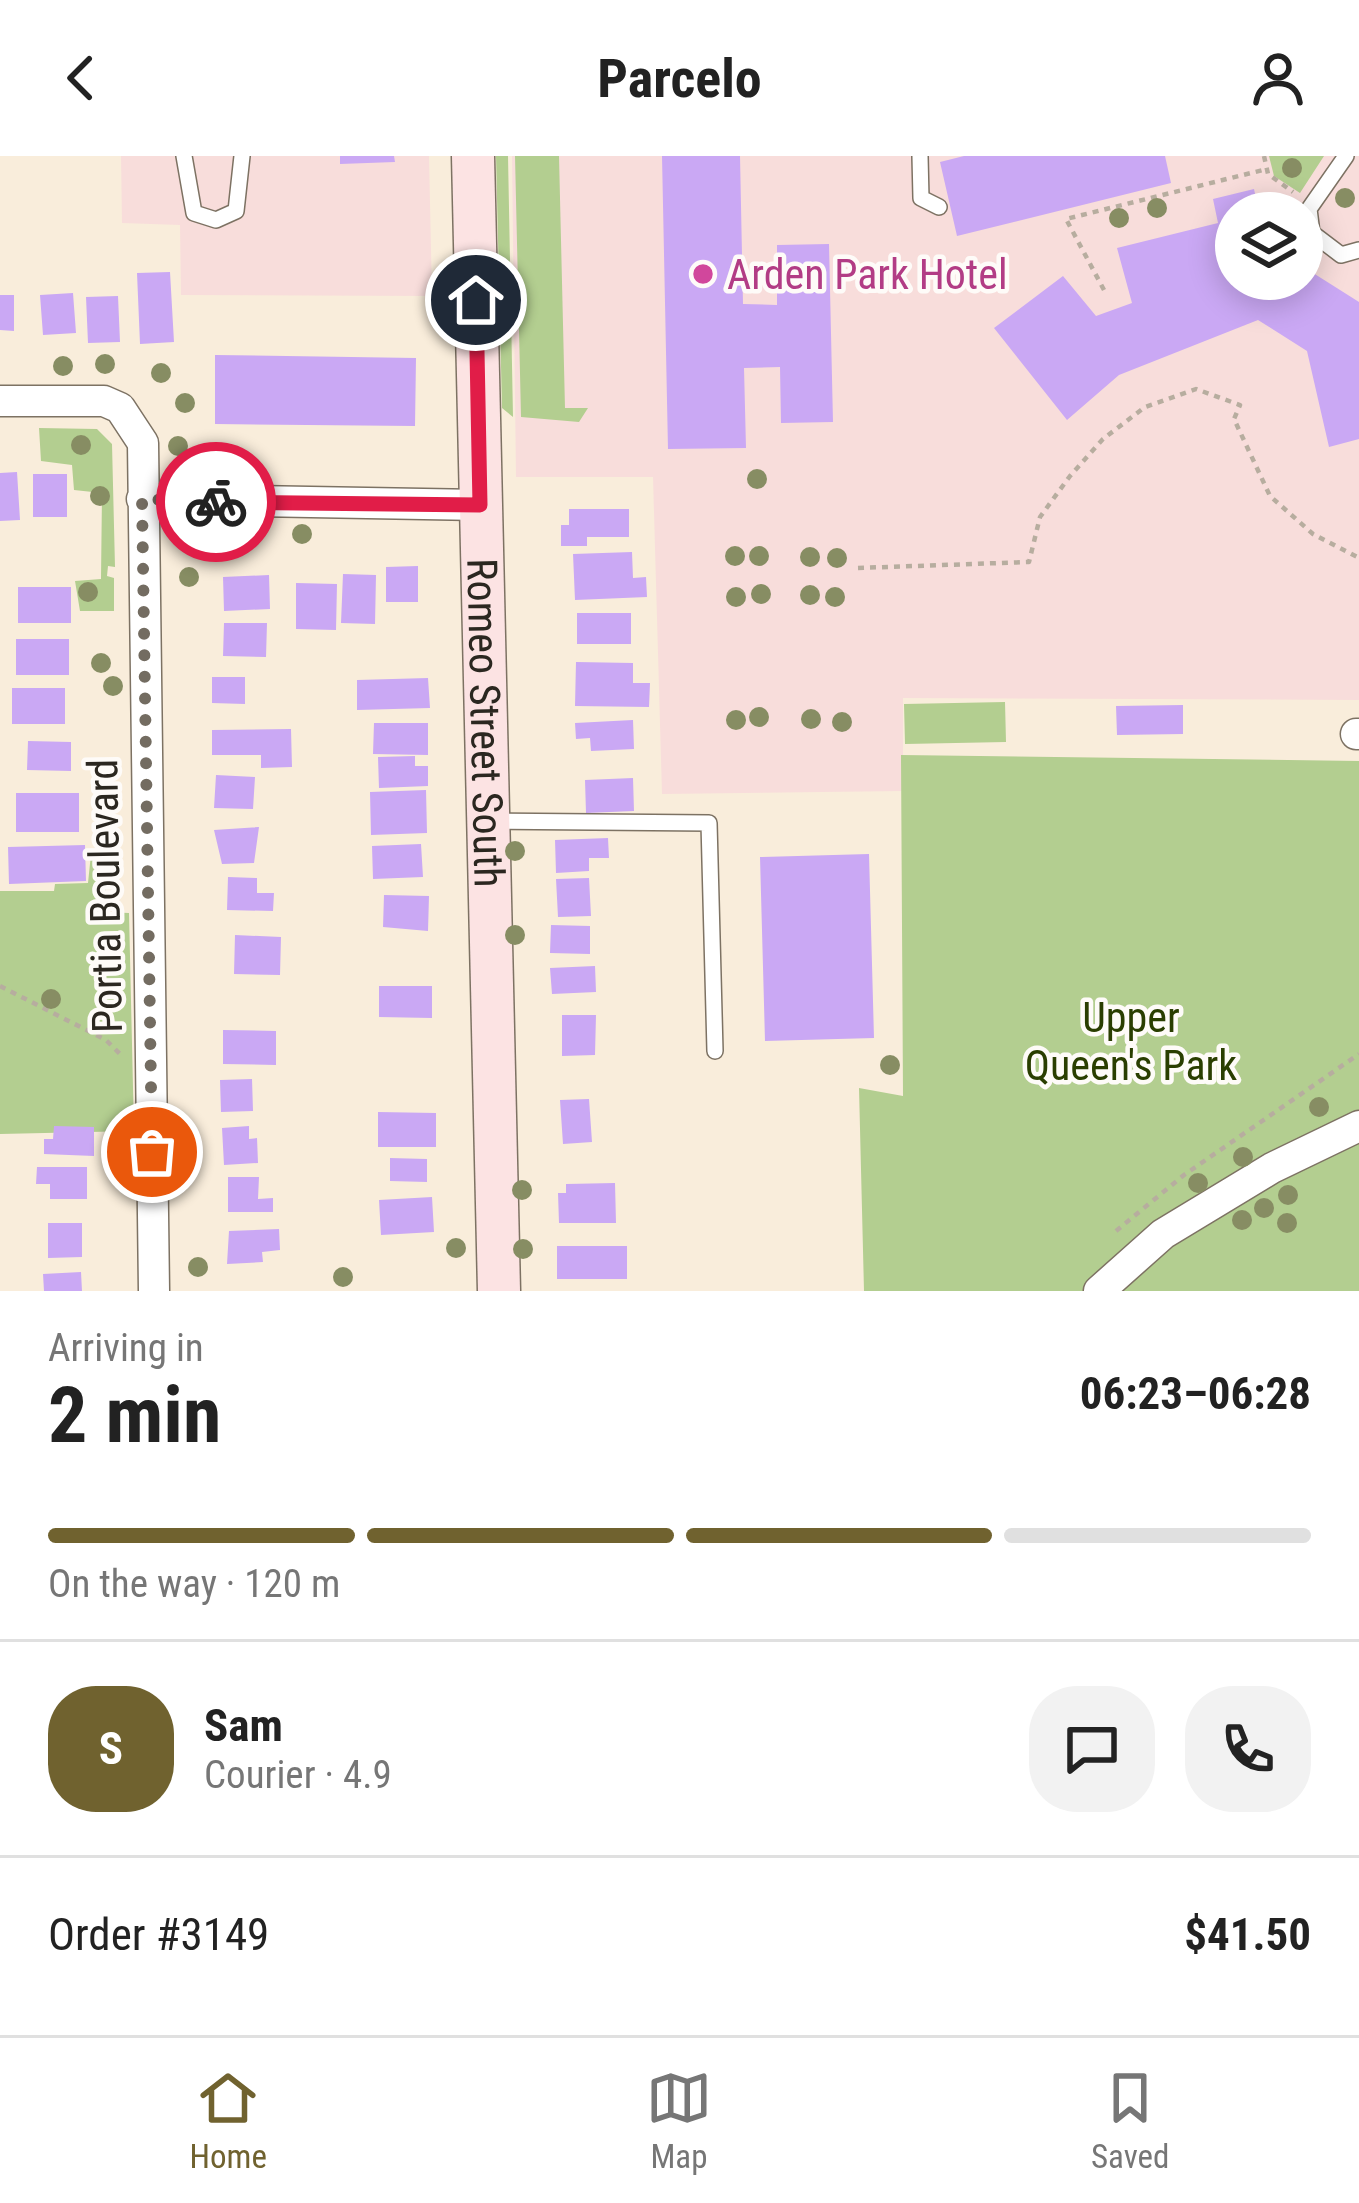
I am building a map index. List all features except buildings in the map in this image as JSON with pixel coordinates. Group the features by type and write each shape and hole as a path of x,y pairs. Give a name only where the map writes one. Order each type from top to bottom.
{"main road":[{"name":"Romeo Street South","path":"473,156 499,1291"}],"street":[{"name":"Portia Boulevard","path":"0,400 104,401 121,408 143,443 154,1291"},
{"path":"142,499 480,505"},
{"path":"1099,1291 1163,1234 1272,1168 1358,1129"}],"lane":[{"path":"184,156 194,213 216,220 236,211 242,156"},
{"path":"920,156 922,198 939,207"},
{"path":"1321,192 1346,156"},
{"path":"1323,245 1341,255 1359,250"},
{"path":"485,821 709,823 715,1051"}],"path":[{"path":"1264,156 1282,187 1293,192"},
{"path":"1104,290 1066,219 1268,169"},
{"path":"858,568 1029,562 1040,517 1102,440 1145,407 1196,389 1240,405 1234,419 1270,496 1290,517 1359,558"},
{"path":"0,986 106,1040 130,1064"},
{"path":"1116,1231 1184,1175 1359,1054"}],"shaded area":[{"path":"121,156 429,156 432,296 181,295 180,225 122,223"},
{"path":"512,156 1359,156 1359,700 903,698 903,791 662,794 653,477 516,477"}],"green space":[{"path":"496,156 508,156 513,417 502,408"},
{"path":"515,156 559,156 565,408 588,408 579,422 521,417"},
{"path":"1269,156 1324,156 1301,192 1274,176"},
{"path":"39,428 97,429 112,444 115,567 108,566 107,576 114,578 114,611 80,611 75,581 101,579 102,493 74,490 72,465 41,461"},
{"path":"1005,702 1006,742 905,744 904,704"},
{"name":"Upper Queen's Park","path":"901,755 1359,761 1359,1291 864,1291 859,1088 903,1096"},
{"path":"118,853 118,879 106,883 104,912 129,913 134,1131 0,1134 0,891 54,891 55,884 88,883 91,854"}],"way so far":[{"path":"152,1152 142,499 216,502"}],"place":[{"name":"Arden Park Hotel","path":"703,274"}],"route":[{"path":"216,502 480,505 476,300"}]}
